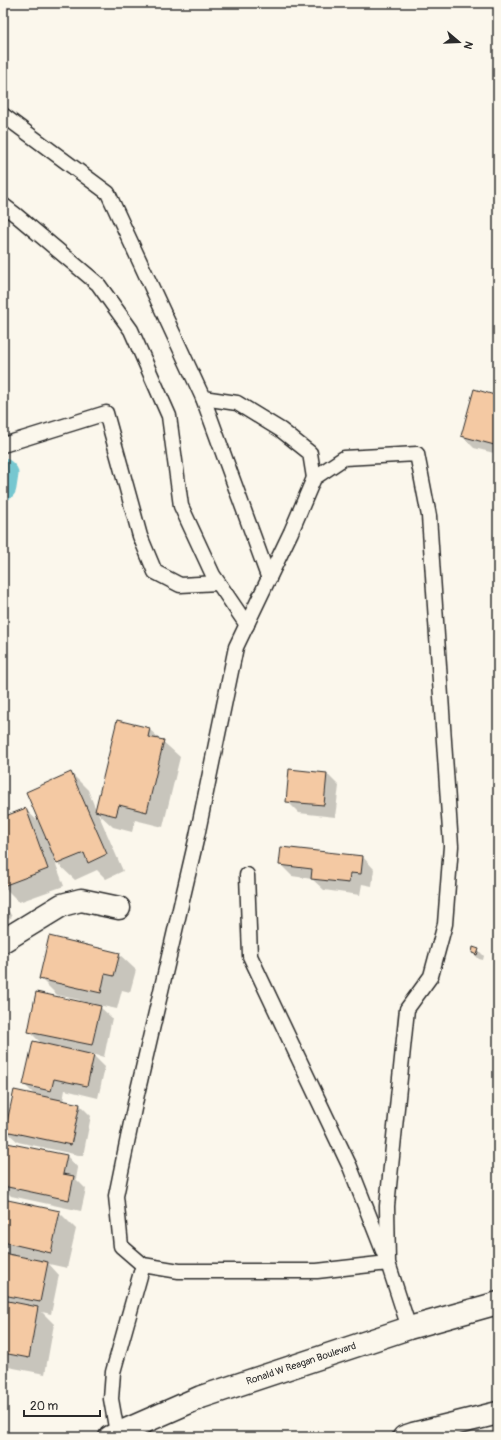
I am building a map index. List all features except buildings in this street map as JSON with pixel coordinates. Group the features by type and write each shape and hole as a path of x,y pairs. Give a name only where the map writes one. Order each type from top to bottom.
{"main road":[{"path":"3,941 62,904 81,900 119,908"},
{"name":"Ronald W Reagan Boulevard","path":"113,1435 201,1397 409,1328 498,1302"},
{"path":"404,1437 498,1413"}],"lane":[{"path":"3,116 108,193 203,398 269,579"},
{"path":"3,205 16,214 98,284 131,330 169,416 181,506 213,575 247,625"},
{"path":"203,398 237,402 281,430 310,453 314,478"},
{"path":"3,444 106,412 140,536 155,572 180,585 218,583"},
{"path":"417,454 429,516 450,846 445,924 431,976 408,1009 387,1206 388,1263 309,1271 180,1271 143,1265 121,1246 116,1196 137,1094 197,836 236,647 269,579 314,478 344,458 417,454"},
{"path":"247,875 250,956 350,1167 388,1263 409,1328"},
{"path":"113,1435 111,1399 112,1372 143,1265"}],"waterway":[{"path":"3,472 5,474 3,487"}]}
